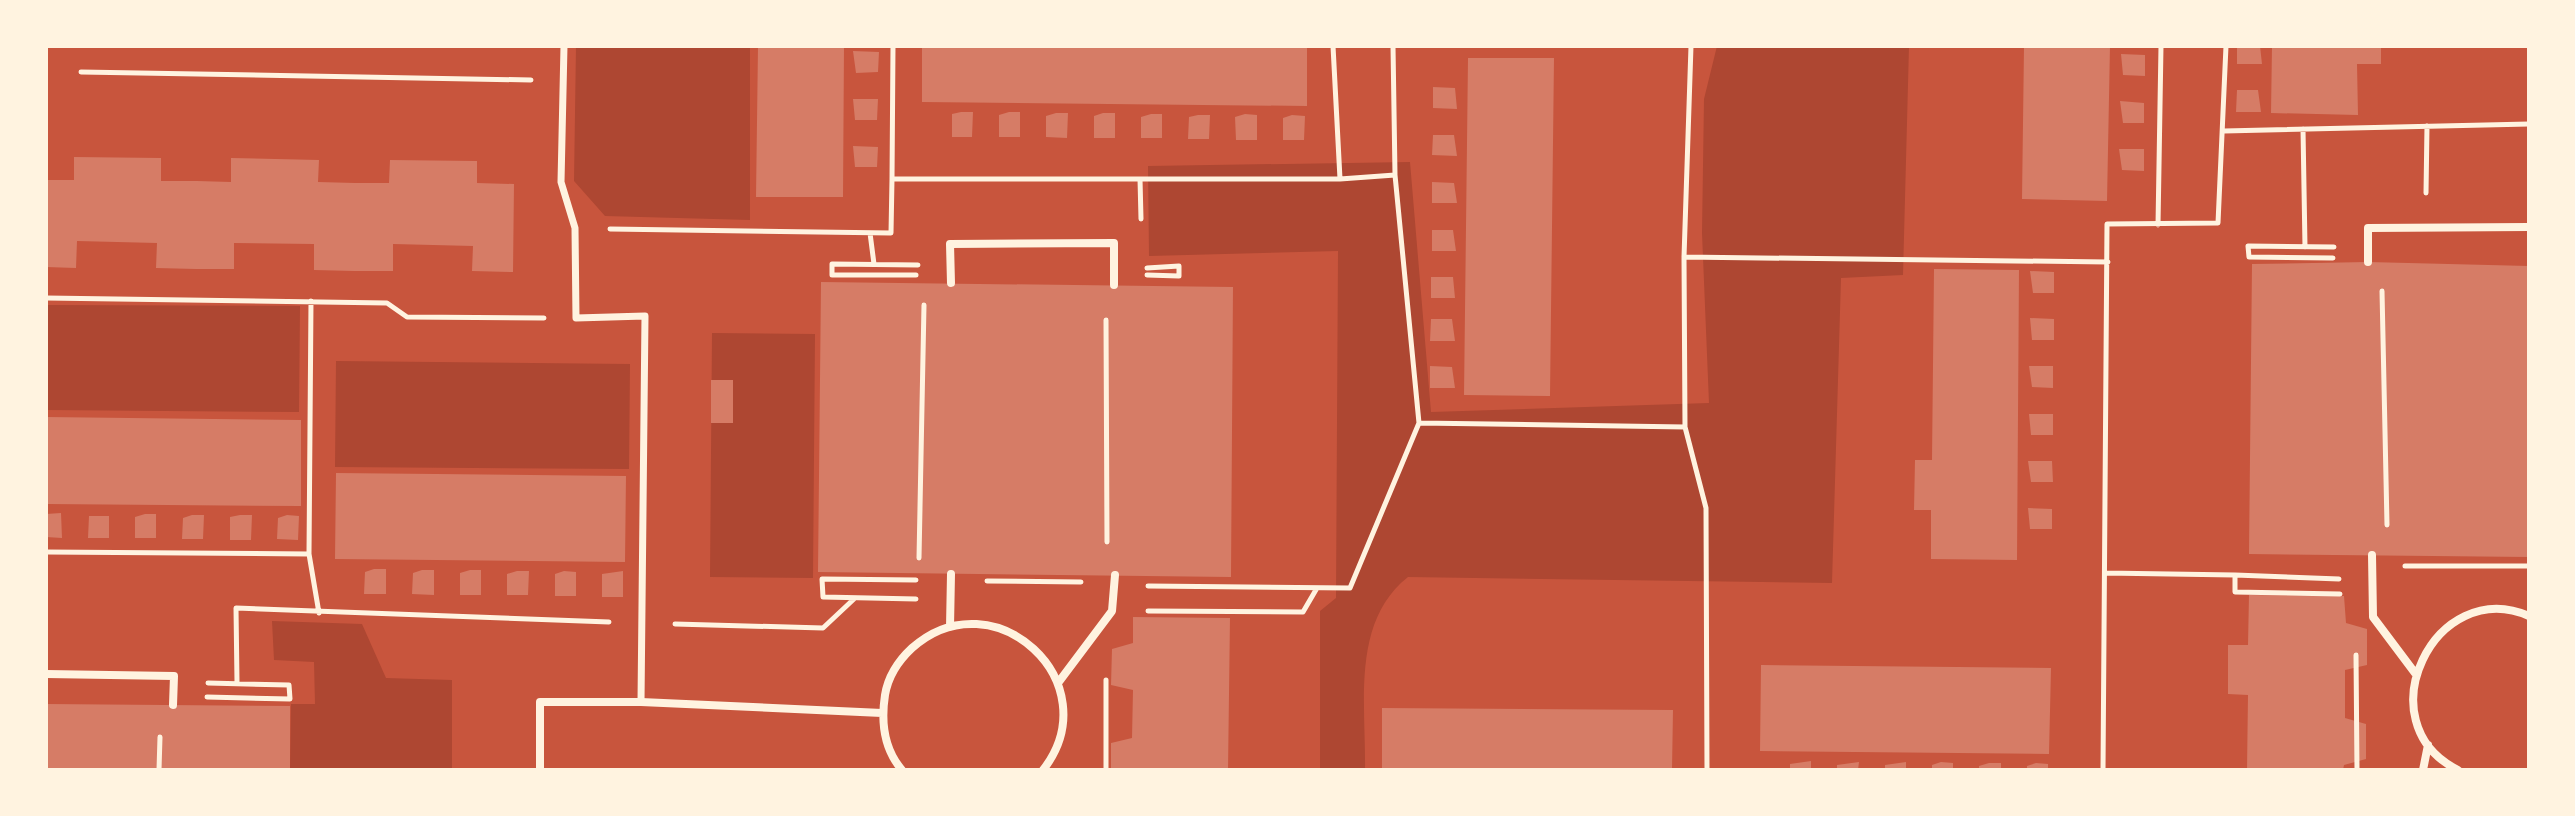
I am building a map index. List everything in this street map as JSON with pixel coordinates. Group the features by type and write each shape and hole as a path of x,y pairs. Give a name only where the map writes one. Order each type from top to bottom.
{"street":[{"path":"564,46 561,182 575,228 576,318 645,316 641,702"},
{"path":"2368,262 2368,228 2529,227"},
{"path":"951,283 950,244 1114,243 1114,285"},
{"path":"2372,555 2373,617 2415,673"},
{"path":"950,627 951,574"},
{"path":"1058,683 1109,611 1115,580"},
{"path":"2458,770 2428,745 2417,723 2412,698 2415,673 2427,648 2445,628 2470,615 2497,609 2529,616"},
{"path":"898,768 885,740 882,713 887,685 901,658 923,639 950,627 976,623 1003,629 1026,641 1045,659 1058,683 1064,708 1062,734 1053,758 1043,770"},
{"path":"46,674 174,676 173,705"},
{"path":"540,770 540,702 641,702 882,713"},
{"path":"2423,770 2428,745"},
{"path":"1053,758 1054,770"}],"path":[{"path":"575,228 891,233 893,46"},
{"path":"1333,46 1340,179"},
{"path":"1115,580 1350,588 1419,423 1395,175 1393,46"},
{"path":"1691,46 1684,257 1685,427 1706,508 1707,770"},
{"path":"2158,225 2161,46"},
{"path":"2103,770 2107,224 2218,223 2226,46"},
{"path":"81,72 564,80"},
{"path":"2224,131 2529,124"},
{"path":"2426,228 2427,126"},
{"path":"2303,129 2305,247"},
{"path":"892,179 1340,179 1395,175"},
{"path":"870,233 874,264"},
{"path":"2337,258 2249,257 2248,246 2368,248"},
{"path":"1684,257 2108,262"},
{"path":"924,276 832,275 832,264 951,266"},
{"path":"2382,289 2387,535"},
{"path":"924,291 918,580 822,579 823,597 949,599"},
{"path":"46,298 387,303 407,317 576,318"},
{"path":"311,301 309,554 319,613"},
{"path":"1106,306 1107,551"},
{"path":"1419,423 1685,427"},
{"path":"46,552 309,554"},
{"path":"2403,566 2529,566"},
{"path":"2105,573 2304,579"},
{"path":"2235,575 2235,592 2355,595"},
{"path":"981,581 1107,582 1109,611 1303,612 1317,588"},
{"path":"237,682 236,608 823,628 855,598"},
{"path":"1106,675 1106,770"},
{"path":"174,682 289,685 290,699 203,697"}],"shaded area":[{"path":"576,46 750,46 750,220 605,216 574,181"},
{"path":"1717,46 1909,46 1903,275 1841,278 1832,583 1408,577 1390,596 1377,617 1370,640 1364,692 1365,770 1320,770 1320,611 1336,598 1338,251 1149,256 1148,166 1410,162 1431,412 1709,403 1702,233 1704,99"},
{"path":"46,305 300,306 299,412 46,410"},
{"path":"712,333 815,334 813,578 710,577"},
{"path":"336,361 630,364 629,469 335,467"},
{"path":"272,621 362,624 386,678 452,680 452,770 290,770 291,704 315,704 314,662 274,660"}],"building":[{"path":"758,46 844,46 843,197 756,197"},
{"path":"922,46 1307,46 1307,106 922,102"},
{"path":"2024,46 2110,46 2107,201 2022,199"},
{"path":"2237,46 2260,46 2262,64 2237,64"},
{"path":"2272,46 2381,46 2381,64 2357,64 2358,115 2271,113"},
{"path":"853,51 879,52 878,72 856,73"},
{"path":"2121,54 2145,55 2145,76 2123,75"},
{"path":"1468,58 1554,58 1550,396 1464,395"},
{"path":"1433,87 1455,88 1457,109 1433,108"},
{"path":"2237,90 2258,90 2261,112 2236,112"},
{"path":"853,99 878,99 877,120 855,120"},
{"path":"2120,101 2144,103 2144,123 2123,123"},
{"path":"973,112 972,137 952,137 952,114"},
{"path":"1020,112 1020,137 999,137 999,115"},
{"path":"1068,113 1067,138 1046,137 1046,116"},
{"path":"1115,113 1115,138 1094,138 1094,116"},
{"path":"1162,114 1162,138 1141,138 1141,117"},
{"path":"1210,115 1209,139 1188,139 1189,117"},
{"path":"1257,115 1257,140 1236,140 1235,117"},
{"path":"1305,116 1304,140 1283,140 1283,118"},
{"path":"1433,135 1454,135 1457,156 1432,155"},
{"path":"853,146 878,147 877,167 855,167"},
{"path":"2119,149 2144,149 2144,171 2122,170"},
{"path":"74,157 161,158 161,181 231,182 231,158 319,160 318,182 355,183 389,183 390,160 477,161 477,183 514,184 513,272 472,271 473,246 393,244 393,271 314,270 314,244 234,243 234,269 156,268 157,243 77,241 76,268 46,267 46,180 74,180"},
{"path":"1432,182 1454,183 1457,203 1432,203"},
{"path":"1432,230 1453,230 1456,251 1432,251"},
{"path":"2368,262 2529,266 2529,557 2249,554 2252,264"},
{"path":"1934,269 2019,270 2017,560 1931,559 1931,510 1914,510 1915,460 1932,460"},
{"path":"2030,271 2054,272 2054,293 2033,293"},
{"path":"1431,277 1453,277 1455,298 1431,298"},
{"path":"821,282 1233,287 1231,577 818,572"},
{"path":"2030,318 2054,319 2054,340 2032,340"},
{"path":"1431,319 1452,319 1455,341 1430,341"},
{"path":"1430,366 1452,367 1455,388 1430,388"},
{"path":"2029,366 2053,366 2053,388 2032,387"},
{"path":"711,380 733,380 733,423 711,423"},
{"path":"2029,414 2053,414 2053,435 2031,435"},
{"path":"46,417 301,420 301,506 46,504"},
{"path":"2028,461 2052,461 2053,482 2031,482"},
{"path":"336,473 626,476 625,562 335,559"},
{"path":"2028,508 2052,509 2052,529 2030,529"},
{"path":"61,513 62,538 46,537 46,514"},
{"path":"156,514 156,538 135,538 135,517"},
{"path":"204,515 203,539 182,539 183,518"},
{"path":"252,515 251,540 230,540 230,517"},
{"path":"89,516 109,516 109,538 88,538"},
{"path":"299,516 298,540 277,539 278,518"},
{"path":"386,569 386,594 364,594 365,572"},
{"path":"434,570 434,595 412,594 413,573"},
{"path":"481,570 481,595 460,595 460,573"},
{"path":"529,571 528,595 507,595 507,574"},
{"path":"623,571 623,597 602,597 602,574"},
{"path":"576,572 576,596 555,596 555,574"},
{"path":"2249,595 2344,596 2346,623 2367,629 2367,665 2345,670 2345,718 2366,724 2366,759 2344,765 2343,770 2247,770 2248,695 2228,694 2228,645 2248,645"},
{"path":"1133,617 1230,618 1228,770 1111,770 1111,743 1132,738 1133,690 1111,685 1112,649 1133,643"},
{"path":"1761,665 2051,668 2049,754 1760,751"},
{"path":"46,704 290,706 290,770 46,770"},
{"path":"1382,708 1673,710 1672,770 1382,770"},
{"path":"1811,761 1811,770 1790,770 1790,764"},
{"path":"1859,762 1858,770 1837,770 1837,765"},
{"path":"1906,762 1906,770 1885,770 1885,765"},
{"path":"1953,763 1953,770 1932,770 1932,765"},
{"path":"2001,763 2001,770 1979,770 1979,766"},
{"path":"2048,764 2048,770 2027,770 2027,766"}]}
